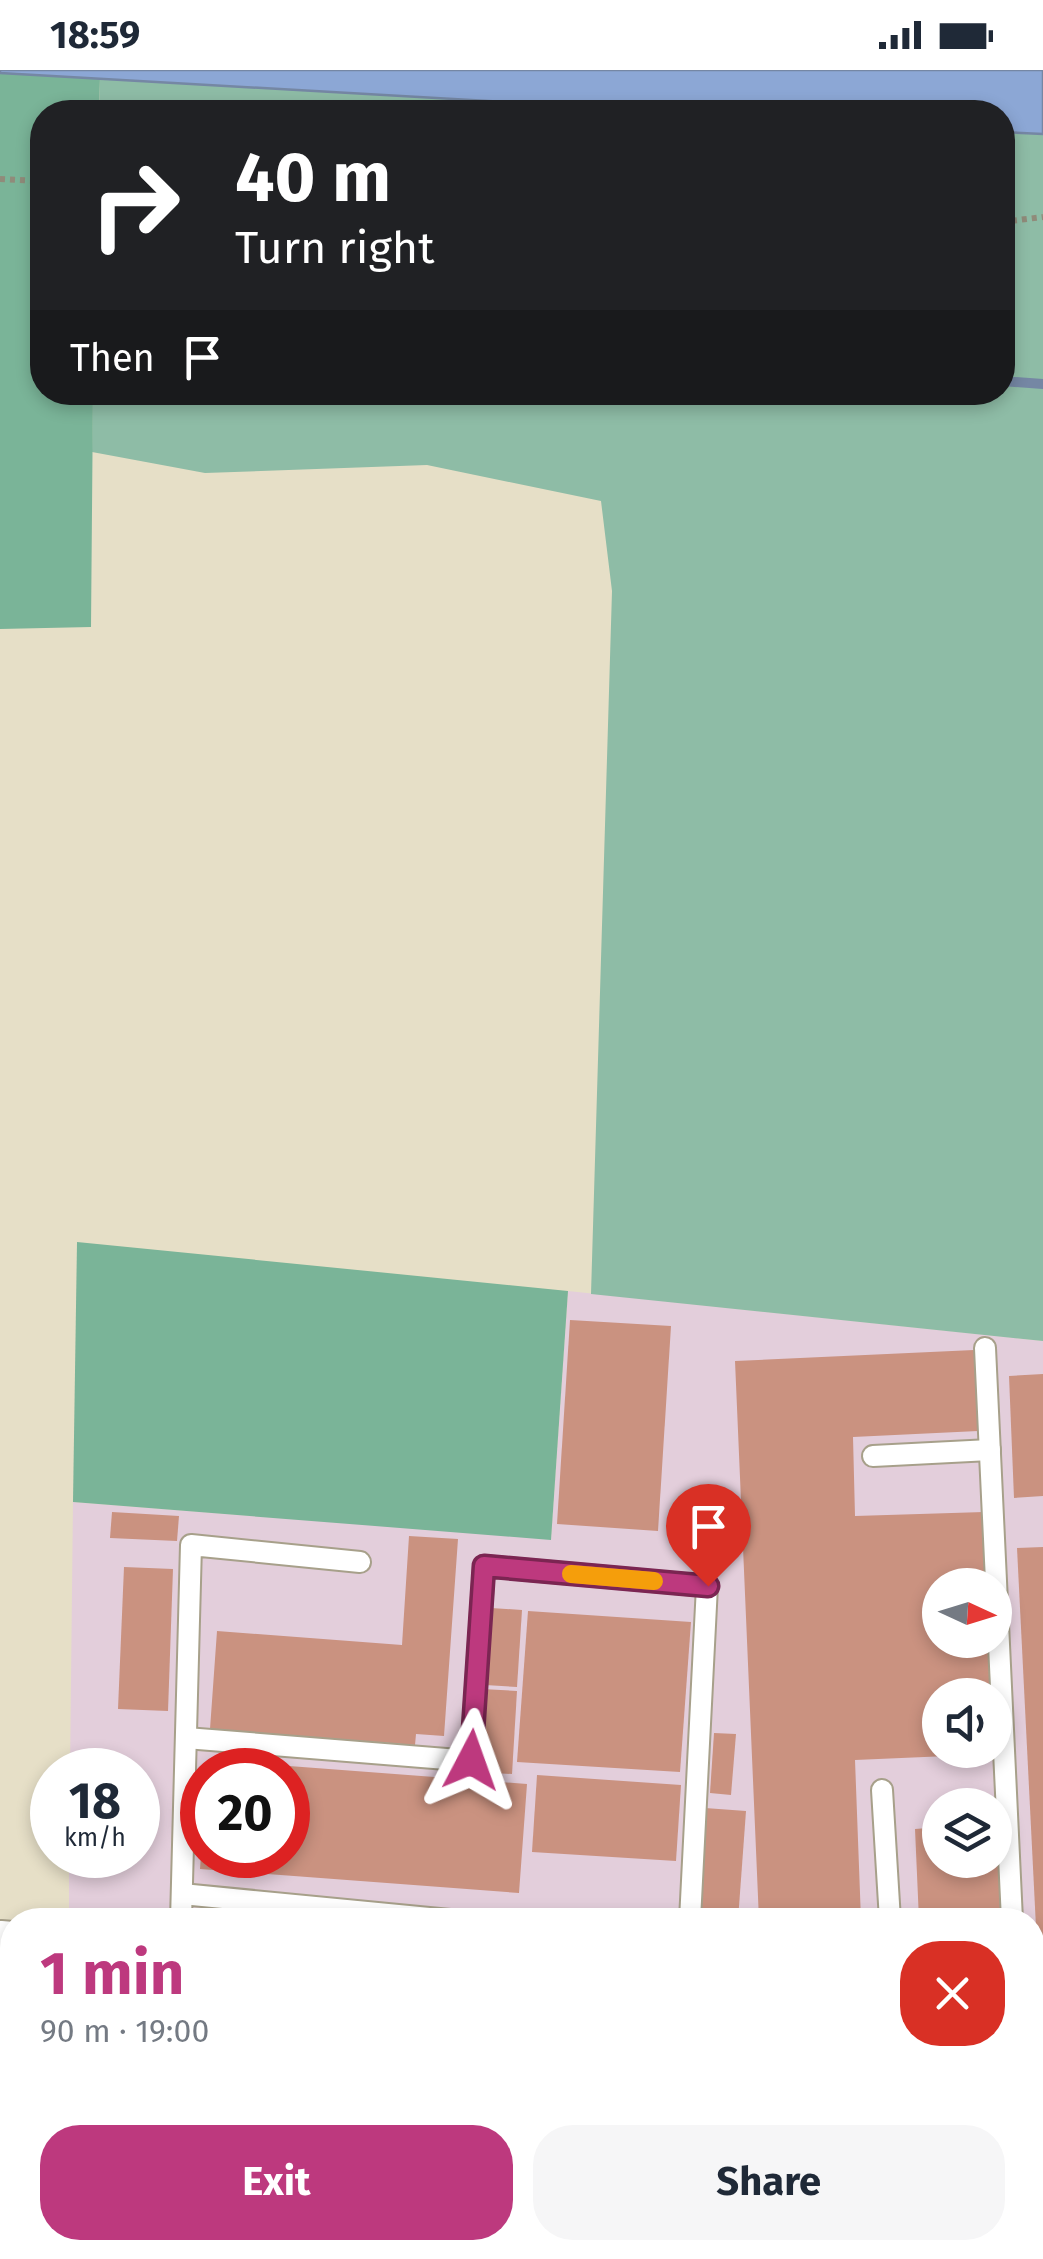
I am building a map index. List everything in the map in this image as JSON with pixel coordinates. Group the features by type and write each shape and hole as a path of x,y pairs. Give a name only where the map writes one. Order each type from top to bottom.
{"lane":[{"path":"986,1348 1011,1908"},
{"path":"873,1456 990,1450"},
{"path":"181,1908 192,1545 360,1562"},
{"path":"186,1738 471,1760 484,1566 708,1586 691,1908"},
{"path":"882,1790 889,1908"},
{"path":"182,1894 326,1908"}],"path":[{"path":"0,179 30,180"},
{"path":"1015,221 1043,218"}],"shaded area":[{"path":"568,1291 1043,1341 1043,1908 69,1908 69,1878 160,1878 160,1748 70,1748 73,1502 551,1539"}],"green space":[{"path":"0,73 100,78 99,100 30,100 30,405 93,405 91,627 0,629"},
{"path":"100,78 475,100 99,100"},
{"path":"1015,133 1043,134 1043,1341 591,1294 612,591 601,501 427,465 205,473 92,452 93,405 1015,405"},
{"path":"77,1242 568,1291 551,1540 73,1502"}],"water":[{"path":"1043,70 1043,134 1015,133 1015,100 471,100 0,73"}],"building":[{"path":"570,1320 671,1326 658,1531 557,1524"},
{"path":"974,1350 978,1431 853,1437 855,1516 984,1512 986,1568 922,1568 922,1658 990,1658 990,1678 922,1678 922,1757 855,1760 861,1908 758,1908 735,1361"},
{"path":"1043,1374 1043,1496 1014,1498 1009,1376"},
{"path":"112,1512 179,1516 177,1541 110,1538"},
{"path":"409,1536 458,1539 444,1736 416,1734 415,1745 210,1729 217,1631 402,1645"},
{"path":"1043,1547 1043,1908 1035,1908 1017,1548"},
{"path":"124,1567 173,1569 168,1711 118,1709"},
{"path":"491,1608 522,1610 517,1687 485,1685"},
{"path":"528,1611 691,1622 680,1772 517,1762"},
{"path":"482,1689 517,1691 512,1774 476,1772"},
{"path":"714,1733 736,1734 731,1795 710,1793"},
{"path":"310,1768 527,1784 519,1893 310,1877"},
{"path":"537,1775 681,1785 676,1861 532,1852"},
{"path":"705,1808 746,1811 739,1908 697,1908"},
{"path":"922,1828 922,1878 1000,1878 1001,1908 918,1908 915,1829"}],"waterway":[{"path":"1015,382 1043,384"}],"slow traffic":[{"path":"571,1574 654,1581"}],"route":[{"path":"471,1760 484,1566 708,1586"}]}
